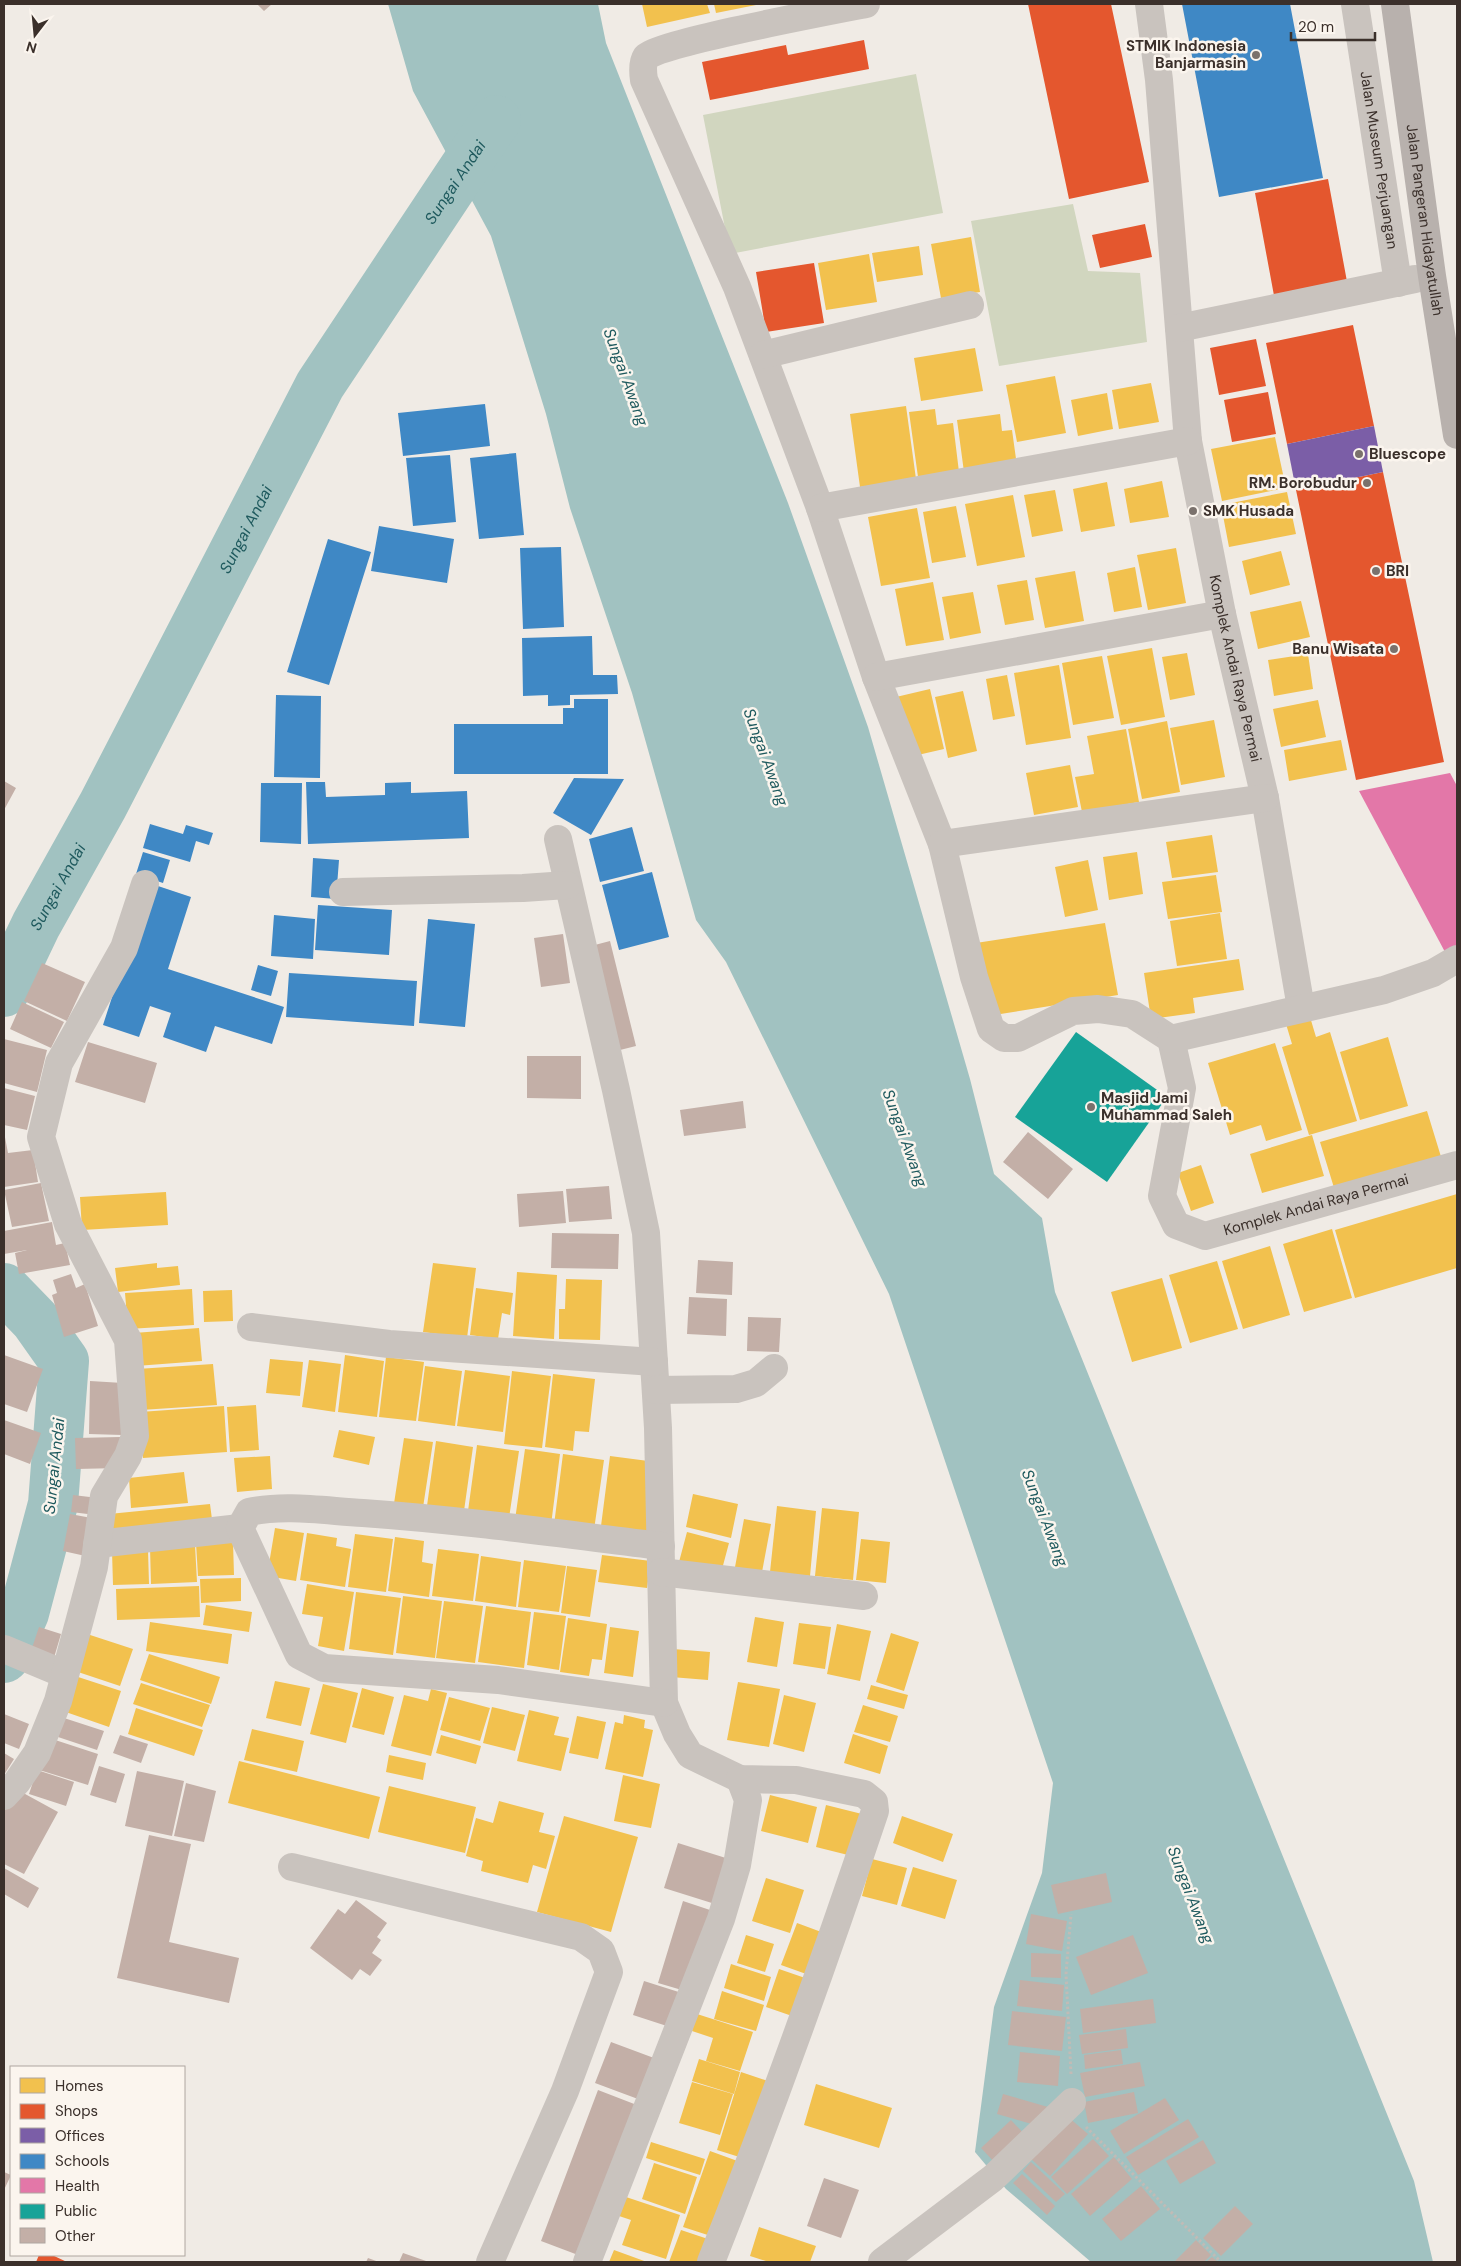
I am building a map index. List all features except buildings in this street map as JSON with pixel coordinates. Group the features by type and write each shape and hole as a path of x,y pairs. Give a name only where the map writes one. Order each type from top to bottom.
{"main road":[{"name":"Jalan Pangeran Hidayatullah","path":"1395,4 1432,276 1457,434"}],"street":[{"path":"866,4 690,41 654,52 646,57 644,62 644,80 737,287 820,508 876,677 942,844 974,977 991,1029 1004,1038 1018,1038 1073,1011 1098,1010 1132,1014 1171,1039 1384,990 1433,973 1457,959"},
{"name":"Komplek Andai Raya Permai","path":"1149,4 1159,80 1188,441 1222,614 1266,798 1301,1008"},
{"name":"Jalan Museum Perjuangan","path":"1355,4 1398,282"},
{"path":"1179,328 1432,276"},
{"path":"763,355 970,305"},
{"path":"820,508 1188,441"},
{"path":"876,677 1222,614"},
{"path":"942,844 1266,798"},
{"path":"558,839 567,885 616,1090 646,1233 656,1390 664,1703 677,1734 690,1755 740,1779 796,1780 864,1794 874,1802 875,1811 749,2167 711,2262"},
{"path":"4,1796 17,1782 37,1753 58,1701 57,1672 94,1567 104,1496 128,1456 134,1436 128,1340 68,1224 41,1137 59,1063 124,948 145,884"},
{"path":"343,892 523,888 567,885"},
{"name":"Komplek Andai Raya Permai","path":"1171,1039 1182,1088 1162,1196 1176,1225 1205,1236 1457,1165"},
{"path":"251,1326 389,1344 654,1362"},
{"path":"656,1390 736,1390 756,1383 774,1368"},
{"path":"240,1528 249,1512 260,1509 303,1509 401,1516 661,1559 864,1596"},
{"path":"97,1544 240,1528"},
{"path":"240,1528 298,1655 310,1663 324,1668 498,1680 664,1703"},
{"path":"4,1649 57,1672"},
{"path":"587,2262 721,1919 737,1865 748,1800 740,1779"},
{"path":"292,1867 581,1937 602,1951 609,1972 565,2091 490,2262"},
{"path":"882,2262 993,2178 1072,2102"}],"path":[{"path":"1071,1914 1066,1974 1072,2102 1086,2128 1222,2262"}],"green space":[{"path":"916,74 943,213 730,254 703,115"},
{"path":"1073,204 1088,271 1140,273 1147,342 999,366 971,221"}],"water":[{"name":"Sungai Awang","path":"388,4 598,4 606,43 788,503 868,727 970,1079 994,1174 1042,1218 1055,1292 1414,2181 1433,2262 1091,2262 1006,2189 975,2152 994,2007 1042,1873 1053,1783 889,1294 726,962 696,920 632,693 570,508 546,414 491,236 413,91"}],"waterway":[{"name":"Sungai Andai","path":"4,992 36,925 103,805 320,385 496,120"},
{"name":"Sungai Andai","path":"4,1288 35,1320 64,1361 53,1504 24,1613 4,1658"}],"place":[{"name":"STMIK Indonesia Banjarmasin","path":"1256,55"},
{"name":"Bluescope","path":"1359,454"},
{"name":"RM. Borobudur","path":"1367,483"},
{"name":"SMK Husada","path":"1193,511"},
{"name":"BRI","path":"1376,571"},
{"name":"Banu Wisata","path":"1394,649"},
{"name":"Masjid Jami Muhammad Saleh","path":"1091,1107"}]}
